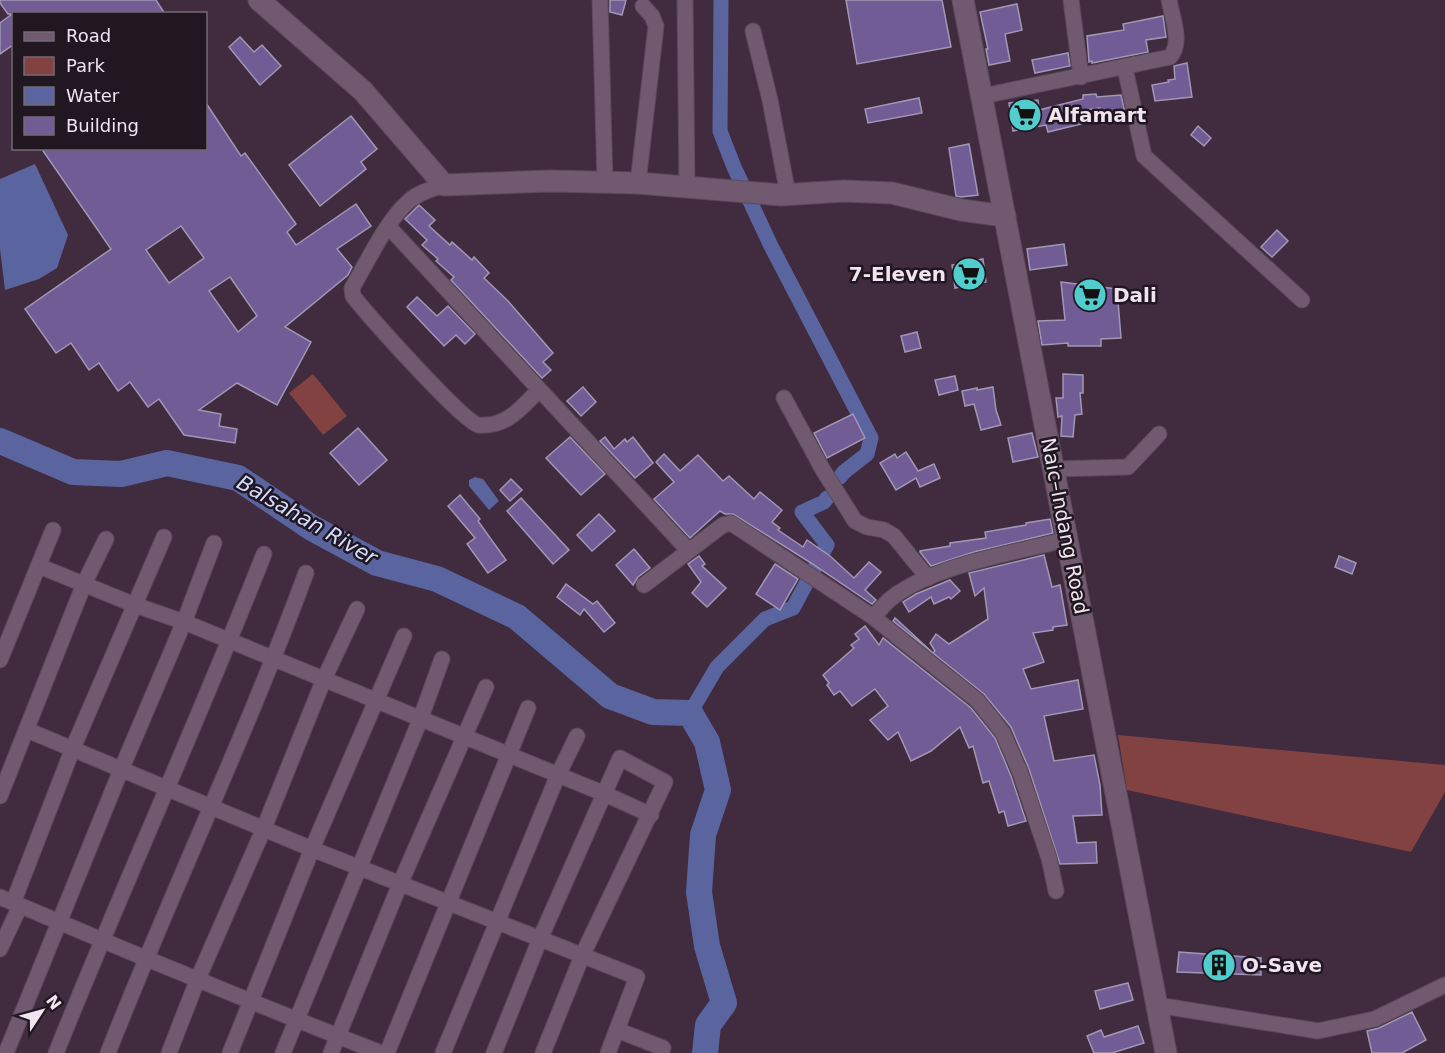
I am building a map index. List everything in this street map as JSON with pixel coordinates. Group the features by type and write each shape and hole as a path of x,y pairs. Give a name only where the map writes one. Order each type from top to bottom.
{"main road":[{"path":"259,0 363,91 444,185 550,181 638,183 784,195 844,191 892,193 961,210 1005,216"},
{"name":"Naic–Indang Road","path":"963,0 1166,1053"}],"street":[{"path":"600,0 605,182"},
{"path":"685,0 687,187"},
{"path":"1071,0 1081,77"},
{"path":"983,96 1170,57 1175,52 1177,42 1169,0"},
{"path":"638,183 656,26 652,16 643,6"},
{"path":"753,30 770,100 784,195"},
{"path":"1125,68 1144,156 1302,300"},
{"path":"444,185 409,201 388,226 352,288 353,296 472,423 478,425 508,420 539,390"},
{"path":"388,226 688,550"},
{"path":"784,398 823,470 855,521 867,527 884,530 894,536 928,578"},
{"path":"1055,469 1128,467 1159,434"},
{"path":"645,585 723,525 731,524 873,617 978,701 1004,733 1024,782 1049,858 1056,891"},
{"path":"0,660 53,530"},
{"path":"0,949 11,902 73,748 164,537"},
{"path":"0,796 84,584 106,539"},
{"path":"873,617 891,598 918,581 963,566 1068,539"},
{"path":"6,1053 184,622 214,543"},
{"path":"56,1053 101,939 229,642 264,554"},
{"path":"39,566 184,622 605,794 651,815"},
{"path":"108,1053 146,957 274,660 306,573"},
{"path":"169,1053 324,679 357,609"},
{"path":"230,1053 312,849 404,636"},
{"path":"283,1053 420,720 442,659"},
{"path":"331,1053 399,884 486,687"},
{"path":"387,1053 528,708"},
{"path":"27,730 312,849 636,977 608,1053"},
{"path":"443,1053 558,775 577,736"},
{"path":"494,1053 540,939 620,758 665,782 582,956 543,1053"},
{"path":"11,902 146,957 197,981 381,1053"},
{"path":"1157,1005 1318,1031 1375,1019 1445,985"},
{"path":"617,1029 663,1047"}],"green space":[{"path":"313,374 347,416 323,435 289,393"},
{"path":"1118,735 1445,765 1445,792 1411,852 1127,790"}],"water":[{"path":"35,164 68,235 57,268 39,279 5,290 0,249 0,179"},
{"path":"475,477 483,479 499,501 489,510 469,486 469,480"}],"building":[{"path":"0,0 156,0 164,12 12,12 8,14"},
{"path":"610,0 626,0 622,15 610,12"},
{"path":"846,0 942,0 951,47 857,64"},
{"path":"1017,4 1022,30 1005,34 1010,61 989,65 980,12"},
{"path":"12,14 12,45 0,54 0,23"},
{"path":"1163,16 1166,37 1146,40 1148,52 1089,62 1087,36 1124,30 1123,24"},
{"path":"240,37 254,52 262,45 281,66 260,85 229,47"},
{"path":"1068,53 1070,66 1035,73 1032,60"},
{"path":"1187,63 1192,97 1155,101 1152,85 1175,79 1174,66"},
{"path":"1096,94 1097,97 1121,95 1127,121 1102,124 1100,108 1077,111 1081,124 1048,132 1046,125 1013,131 1009,103 1038,100 1039,110 1083,99 1083,95"},
{"path":"919,98 922,113 868,123 865,109"},
{"path":"207,105 241,156 245,153 296,224 287,232 296,245 356,204 371,226 337,249 352,267 348,275 285,327 311,342 277,405 237,383 199,410 221,414 219,426 237,429 235,443 184,435 159,399 148,407 130,382 118,391 99,363 89,370 71,343 56,353 25,309 111,249 42,150 207,150","holes":["181,226 204,258 169,283 146,250","230,277 257,316 238,332 209,291"]},
{"path":"351,116 377,149 361,162 366,169 320,206 289,165"},
{"path":"1198,126 1211,138 1204,146 1191,135"},
{"path":"969,144 978,195 956,196 949,148"},
{"path":"419,205 435,220 429,226 450,245 452,242 472,260 474,257 489,273 484,278 508,301 553,353 543,362 551,370 542,378 451,280 454,277 436,261 438,259 422,245 427,240 405,219"},
{"path":"1277,230 1288,241 1272,257 1261,247"},
{"path":"1064,244 1067,265 1030,270 1027,249"},
{"name":"7-Eleven","path":"983,259 986,282 955,288 952,265"},
{"path":"1061,282 1117,289 1121,338 1101,339 1101,346 1068,346 1068,343 1042,345 1038,321 1065,320"},
{"path":"417,297 437,316 448,306 475,334 465,344 456,335 444,346 407,307"},
{"path":"917,332 921,348 905,352 901,336"},
{"path":"1063,374 1083,375 1083,393 1080,393 1082,414 1075,415 1073,437 1061,436 1062,416 1058,417 1056,398 1063,398"},
{"path":"955,376 958,390 939,395 935,380"},
{"path":"583,387 596,402 581,416 567,401"},
{"path":"993,387 996,410 1001,425 981,430 974,404 965,406 962,391"},
{"path":"853,414 865,438 827,458 814,433"},
{"path":"358,428 387,460 359,485 330,453"},
{"path":"1032,433 1038,457 1013,462 1008,438"},
{"path":"570,437 605,474 581,495 546,458"},
{"path":"605,437 614,449 625,439 627,442 633,437 653,463 635,478 600,441"},
{"path":"906,452 918,471 934,464 940,478 920,487 916,478 896,490 880,463 895,454 897,458"},
{"path":"664,454 680,471 698,455 723,481 729,476 754,499 760,492 782,510 772,522 780,528 778,530 803,547 807,540 830,556 854,578 869,562 881,572 865,590 876,600 872,604 733,514 720,511 690,538 654,499 674,482 656,462"},
{"path":"511,479 522,490 510,501 500,490"},
{"path":"460,495 480,519 478,521 506,560 488,573 467,544 475,538 448,506"},
{"path":"521,498 569,550 553,564 507,511"},
{"path":"599,514 615,531 592,551 577,535"},
{"path":"1050,519 1053,533 974,552 931,566 920,552 950,546 950,543 986,538 985,532"},
{"path":"634,549 650,568 638,577 633,585 616,565"},
{"path":"1044,555 1052,587 1060,585 1067,625 1033,633 1044,662 1023,669 1031,689 1078,680 1083,709 1044,716 1054,761 1094,755 1100,785 1102,815 1073,816 1077,843 1096,842 1097,863 1060,864 1029,769 1011,727 984,694 893,621 895,618 933,653 935,651 930,643 936,634 949,644 988,619 984,588 975,596 969,573"},
{"path":"699,556 705,564 702,566 726,588 707,607 692,593 701,582 688,564"},
{"path":"1339,556 1356,563 1352,574 1335,567"},
{"path":"775,564 798,579 780,610 756,594"},
{"path":"950,580 960,591 951,599 949,597 934,604 931,597 909,612 903,602"},
{"path":"566,584 593,604 597,601 615,623 604,632 584,609 580,615 557,597"},
{"path":"865,626 879,645 883,638 971,708 995,738 1026,821 1008,826 1004,811 999,813 989,781 983,783 973,746 969,748 960,727 931,751 911,761 898,732 888,740 870,720 888,706 875,689 852,706 840,691 834,695 823,675 854,648 851,645 859,639 855,634"},
{"name":"O-Save","path":"1179,952 1261,958 1261,975 1177,972"},
{"path":"1128,983 1133,1000 1100,1009 1095,991"},
{"path":"1412,1012 1426,1040 1402,1053 1372,1053 1367,1031 1379,1028"},
{"path":"1138,1026 1144,1043 1112,1053 1094,1053 1087,1036 1101,1030 1104,1037"}],"waterway":[{"path":"721,0 720,131 771,246 871,438 867,454 840,477"},
{"name":"Balsahan River","path":"0,441 73,472 121,474 167,463 238,478 312,528 377,563 437,579 517,617 610,696 653,712 690,713 707,742 718,790 703,835 699,892 707,946 724,1003 708,1025 705,1053"},
{"path":"690,713 717,667 765,619 793,608 827,545 802,512 824,502 827,498"}],"place":[{"name":"Alfamart","path":"1025,115"},
{"name":"7-Eleven","path":"969,274"},
{"name":"Dali","path":"1090,295"},
{"name":"O-Save","path":"1219,965"}]}
